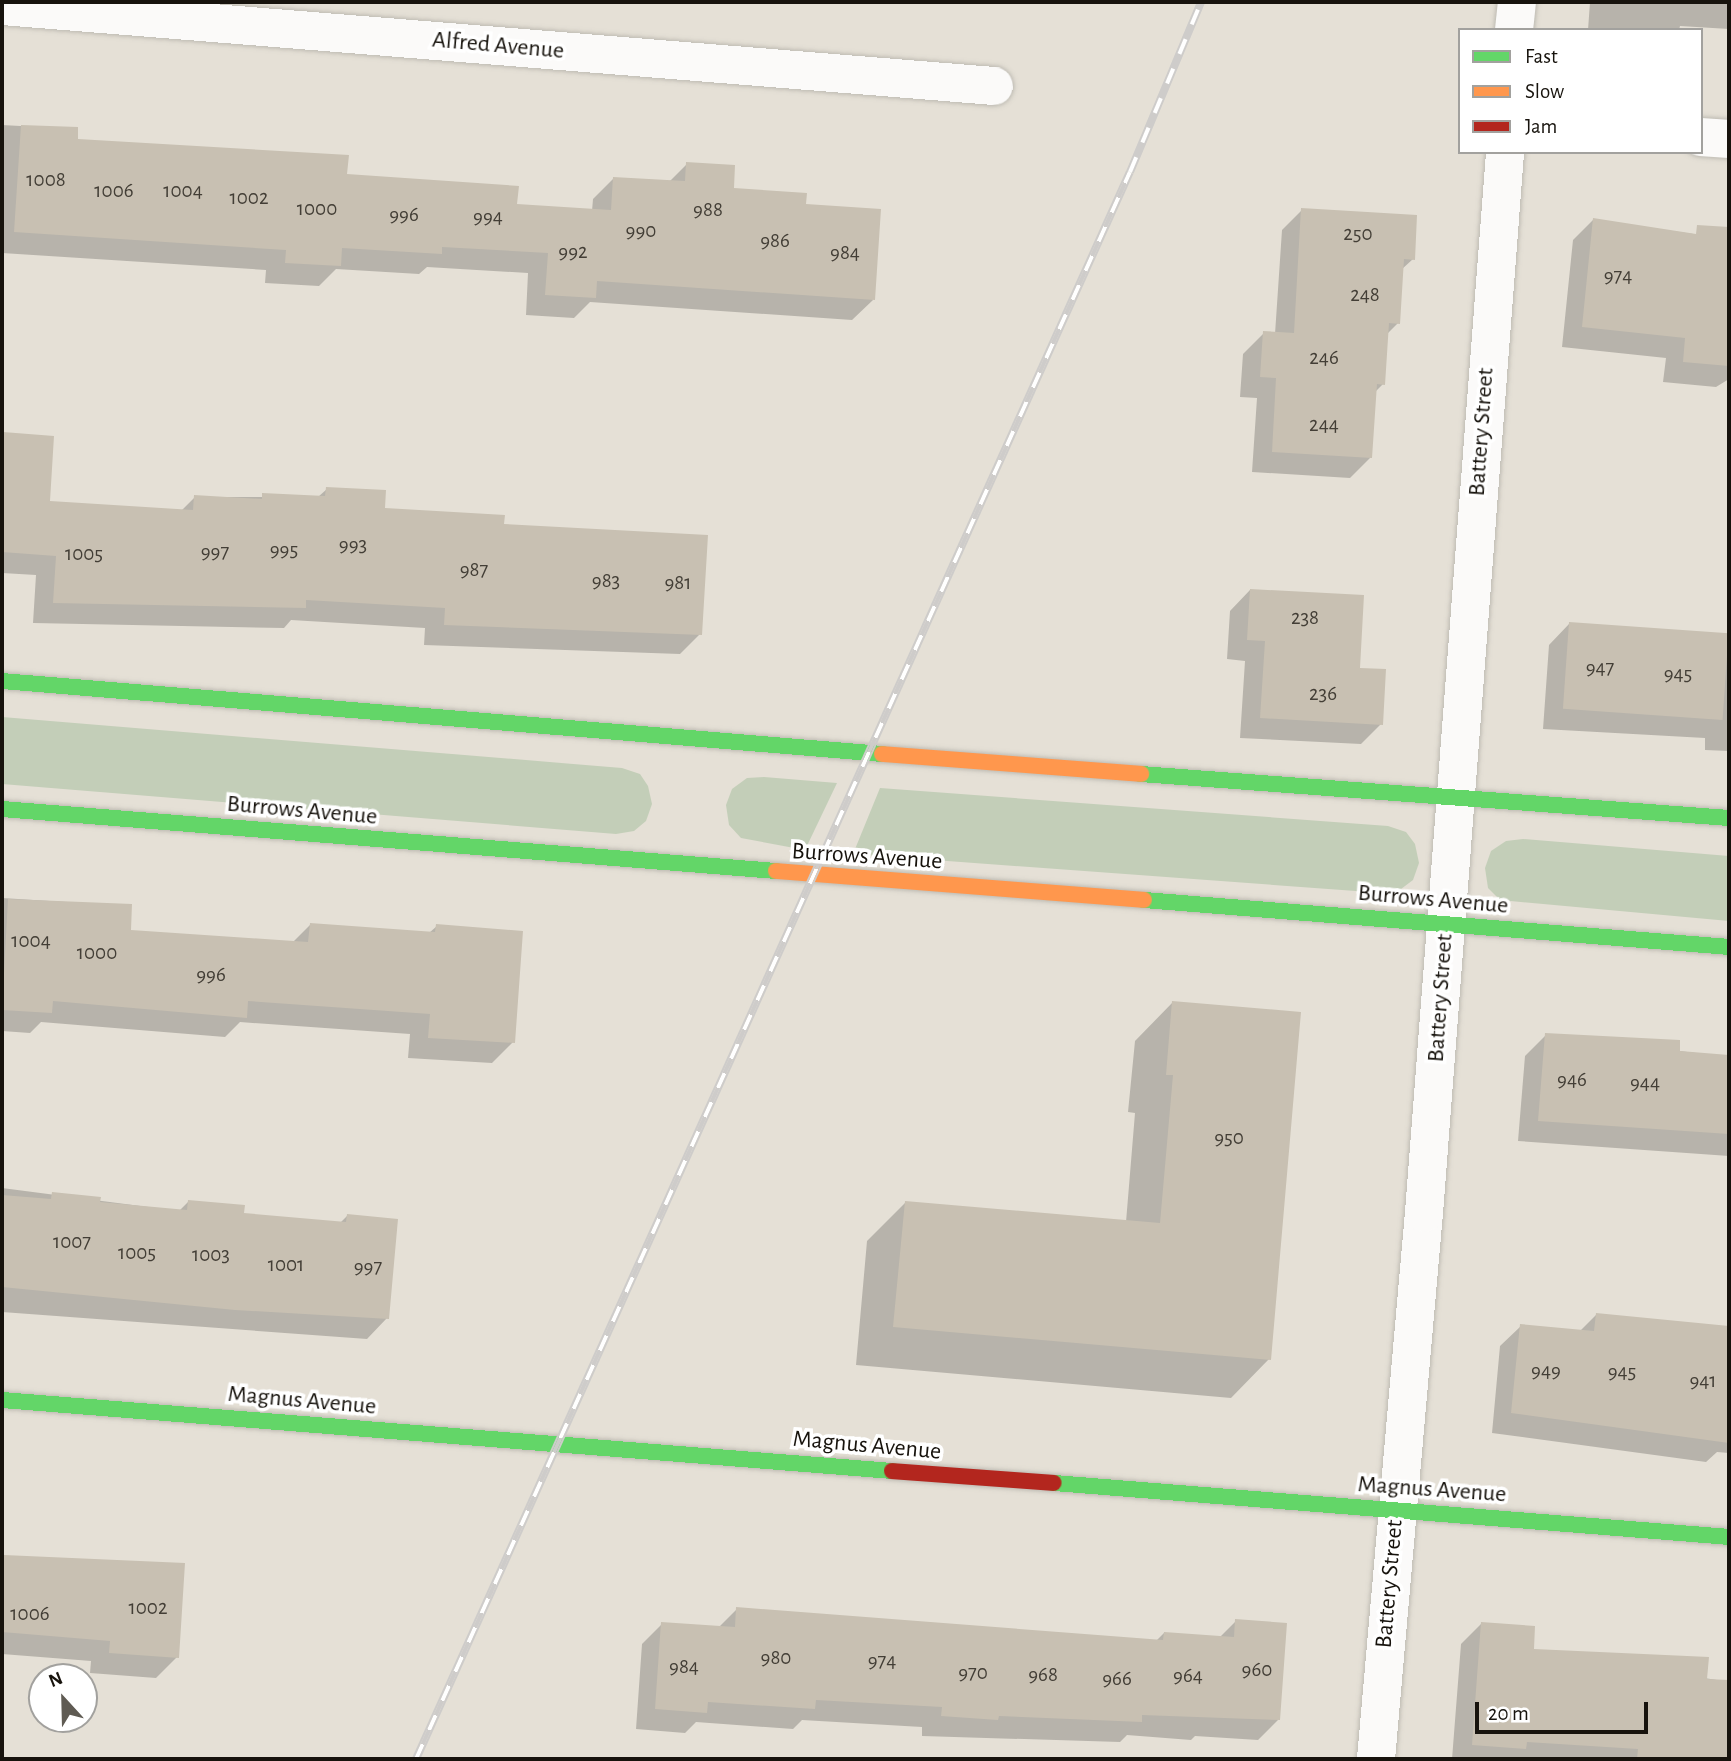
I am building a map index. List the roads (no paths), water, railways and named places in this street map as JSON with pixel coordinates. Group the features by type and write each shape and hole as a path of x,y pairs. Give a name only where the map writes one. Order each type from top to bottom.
{"street":[{"path":"1514,28 1517,2"},
{"name":"Alfred Avenue","path":"2,6 994,86"},
{"path":"1703,136 1729,139"},
{"name":"Battery Street","path":"1376,1759 1446,923 1505,154"},
{"path":"2,681 706,741 1455,794 1729,818"},
{"name":"Burrows Avenue","path":"2,809 1729,947"},
{"name":"Magnus Avenue","path":"2,1400 1729,1536"}],"railway":[{"path":"416,1759 1130,172 1201,2"}]}
